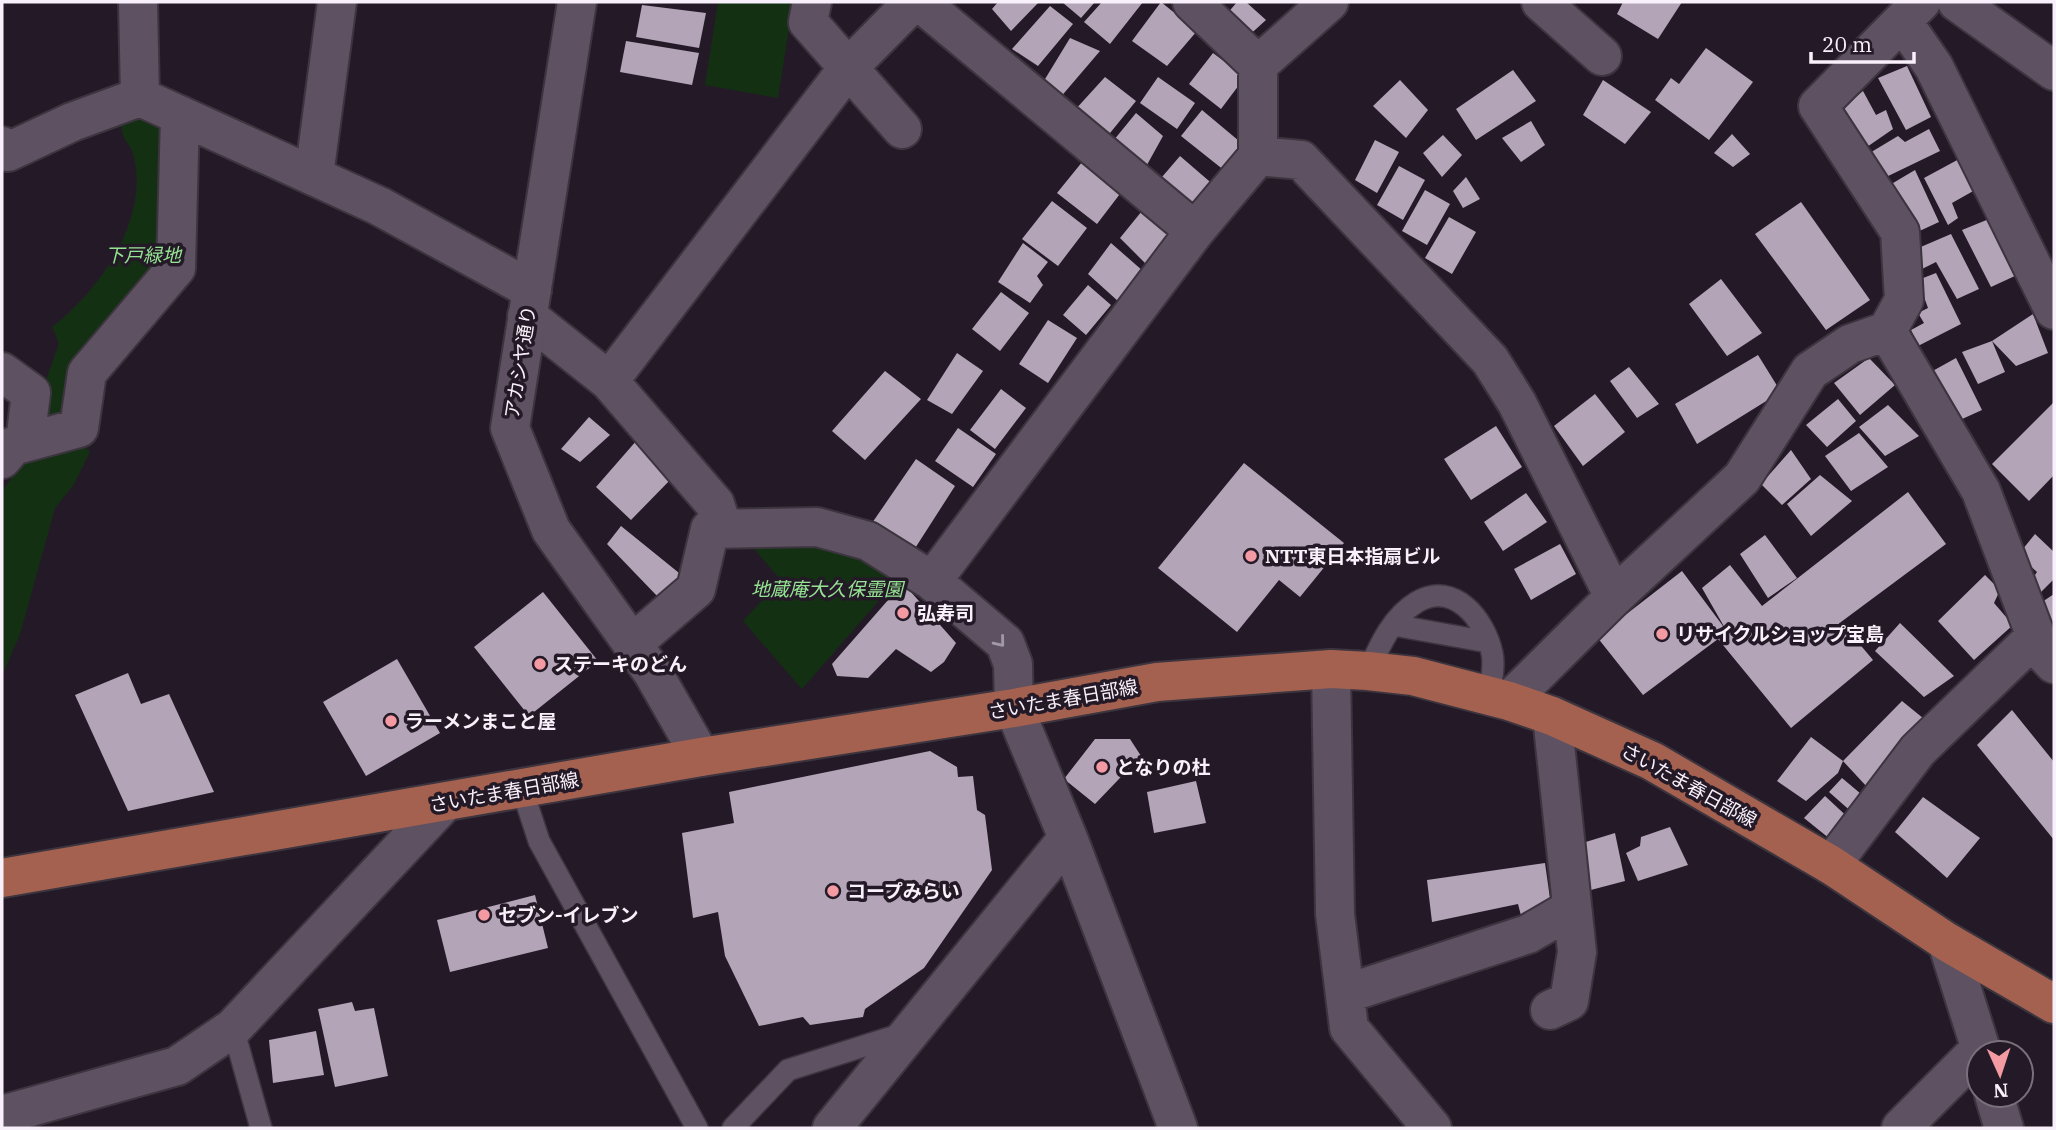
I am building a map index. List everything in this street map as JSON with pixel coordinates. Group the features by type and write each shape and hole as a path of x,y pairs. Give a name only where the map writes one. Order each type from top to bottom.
{"main road":[{"name":"さいたま春日部線","path":"2,878 701,757 1014,708 1157,682 1350,670 1413,676 1499,698 1552,716 1652,761 1831,865 1947,942 2054,1004"}],"street":[{"path":"138,2 140,97"},
{"path":"314,176 337,2"},
{"name":"アカシヤ通り","path":"578,2 510,428 551,530 653,673 701,757"},
{"path":"812,2 808,22 902,130"},
{"path":"609,381 848,68 913,2"},
{"path":"920,2 1195,231"},
{"path":"932,580 1195,231 1258,156 1258,65 1192,2"},
{"path":"1258,65 1329,2"},
{"path":"1541,2 1602,56"},
{"path":"1957,2 2054,71"},
{"path":"1499,698 1614,597 1742,478 1810,371 1850,344 1887,331 1904,300 1900,232 1818,106 1912,12 1934,67 2054,310"},
{"path":"2,146 8,152 72,122 140,97 379,206 529,303 609,381 715,504 723,529"},
{"path":"13,451 79,428 87,373 176,268 180,115"},
{"path":"1258,156 1301,160 1490,360 1517,403 1614,597"},
{"path":"1831,865 1918,750 2045,650 1981,491 1887,331"},
{"path":"2,372 31,393 13,451"},
{"path":"632,643 696,589 710,529 817,527 868,541 932,580 1004,643 1013,664 1014,708 1068,838 1178,1128"},
{"path":"1350,670 1335,914 1349,1028 1432,1128"},
{"path":"1550,1010 1569,1001 1577,952 1552,716"},
{"path":"12,1128 2,1117 177,1066 233,1028 443,803"},
{"path":"832,1128 1068,838"},
{"path":"1345,994 1528,934 1571,909"},
{"path":"1947,942 1977,1039"},
{"path":"1901,1128 1965,1066"},
{"path":"1998,1109 2004,1128"}],"lane":[{"path":"1350,670 1418,601 1438,595 1459,598 1484,628 1492,653 1499,698"},
{"path":"1393,625 1488,642"},
{"path":"522,789 539,841 697,1128"},
{"path":"233,1028 261,1128"},
{"path":"733,1128 788,1070 913,1030"}],"green space":[{"path":"718,2 793,2 778,98 705,85"},
{"name":"下戸緑地","path":"139,104 172,120 167,270 73,403 58,419 33,418 59,343 52,327 70,312 103,274 127,229 137,181 134,157 122,133 121,118"},
{"path":"71,430 90,452 74,484 55,508 20,634 2,676 2,491 22,464"},
{"name":"地蔵庵大久保霊園","path":"821,535 900,576 802,689 743,621 781,580 743,536"}],"building":[{"path":"998,2 1039,2 1011,31 992,9"},
{"path":"1062,2 1095,2 1081,18"},
{"path":"1102,2 1143,2 1110,44 1084,22"},
{"path":"1161,2 1197,31 1167,66 1132,41"},
{"path":"1237,2 1246,2 1266,20 1245,39 1221,21"},
{"path":"1623,2 1682,2 1658,39 1617,14"},
{"path":"642,5 706,13 699,48 636,37"},
{"path":"1050,6 1073,24 1038,66 1012,49"},
{"path":"1070,38 1100,51 1059,99 1042,84"},
{"path":"626,41 699,53 692,85 620,72"},
{"path":"1706,48 1753,82 1709,140 1655,100 1671,78 1679,84"},
{"path":"1213,53 1245,77 1221,109 1189,84"},
{"path":"1907,66 1931,117 1906,130 1878,78"},
{"path":"1513,70 1536,101 1476,140 1456,109"},
{"path":"1105,77 1136,101 1106,138 1074,111"},
{"path":"1158,77 1195,103 1177,129 1140,103"},
{"path":"1400,80 1428,110 1406,138 1373,106"},
{"path":"1603,80 1651,112 1625,144 1583,115"},
{"path":"1863,91 1876,115 1886,110 1893,129 1864,149 1842,108"},
{"path":"1202,110 1245,146 1225,171 1181,136"},
{"path":"1136,113 1163,136 1143,172 1109,146"},
{"path":"1531,121 1545,145 1521,162 1502,138"},
{"path":"1929,129 1940,151 1884,178 1868,154 1898,136 1905,142"},
{"path":"1732,134 1750,154 1733,167 1714,153"},
{"path":"1443,135 1462,155 1442,177 1423,153"},
{"path":"1375,140 1399,152 1377,193 1355,180"},
{"path":"1087,156 1126,186 1097,224 1057,193"},
{"path":"1180,156 1216,187 1193,215 1156,184"},
{"path":"1961,158 1975,190 1952,203 1958,218 1948,225 1924,178"},
{"path":"1399,166 1425,180 1403,220 1377,205"},
{"path":"1915,170 1939,222 1913,234 1888,186"},
{"path":"1466,177 1480,199 1463,208 1453,191"},
{"path":"1425,190 1450,204 1427,245 1402,231"},
{"path":"1052,201 1087,228 1058,266 1022,239"},
{"path":"1801,202 1870,300 1826,330 1755,234"},
{"path":"1146,206 1180,234 1148,266 1120,238"},
{"path":"1449,217 1476,232 1452,274 1425,258"},
{"path":"1989,219 2017,275 1991,287 1962,230"},
{"path":"1951,234 1979,289 1957,299 1936,262 1922,269 1916,249"},
{"path":"1023,243 1048,262 1037,276 1043,285 1030,303 998,282"},
{"path":"1111,243 1143,271 1119,302 1088,274"},
{"path":"1936,273 1961,324 1918,346 1911,330 1924,323 1918,313 1928,308 1918,280"},
{"path":"1721,279 1762,333 1727,356 1689,304"},
{"path":"1088,285 1111,305 1086,335 1063,315"},
{"path":"1001,292 1029,313 1000,351 972,329"},
{"path":"2033,314 2048,353 2016,366 1992,341"},
{"path":"1048,320 1077,338 1048,383 1019,364"},
{"path":"1992,341 2005,372 1978,384 1962,352"},
{"path":"957,353 983,371 952,414 927,400"},
{"path":"1758,355 1781,392 1697,444 1675,404"},
{"path":"1869,358 1895,385 1860,415 1834,383"},
{"path":"1956,358 1982,410 1960,420 1929,373"},
{"path":"1629,367 1659,404 1637,418 1610,381"},
{"path":"885,371 921,399 865,460 832,431"},
{"path":"1001,389 1026,408 995,449 970,430"},
{"path":"1595,394 1625,432 1583,466 1554,426"},
{"path":"1838,399 1856,421 1827,447 1806,425"},
{"path":"2054,402 2054,475 2029,501 1992,464"},
{"path":"1888,405 1919,436 1885,456 1859,427"},
{"path":"589,417 610,435 580,462 561,449"},
{"path":"1496,426 1522,467 1471,500 1444,459"},
{"path":"958,428 996,454 973,487 935,461"},
{"path":"1859,433 1888,467 1851,491 1825,456"},
{"path":"637,440 673,477 631,520 596,487"},
{"path":"1791,450 1811,479 1782,505 1761,484"},
{"path":"916,459 955,486 912,553 870,526"},
{"name":"NTT東日本指扇ビル","path":"1244,463 1344,543 1300,597 1279,580 1237,632 1158,568"},
{"path":"1820,475 1852,501 1811,536 1787,504"},
{"path":"1908,492 1946,544 1841,622 1873,660 1791,728 1718,639 1643,695 1597,637 1682,571 1726,630 1702,588 1730,565 1762,606"},
{"path":"1526,493 1547,522 1503,551 1484,522"},
{"path":"621,526 684,577 659,598 607,544"},
{"path":"2035,534 2054,552 2054,579 2041,592 2029,584 2037,572 2018,555"},
{"path":"1765,535 1797,578 1768,598 1740,554"},
{"path":"1560,544 1576,574 1531,600 1514,569"},
{"path":"1985,575 2000,590 1994,603 2013,625 1974,660 1938,621"},
{"name":"弘寿司","path":"903,583 956,643 944,662 931,672 896,649 868,678 837,676 832,664"},
{"path":"543,592 598,661 529,716 474,647"},
{"path":"2054,594 2054,633 2049,628 2053,622 2039,604"},
{"path":"1900,623 1954,676 1924,697 1875,651"},
{"path":"397,659 440,733 366,776 323,702"},
{"path":"128,673 141,704 169,694 214,792 128,811 75,695"},
{"path":"1902,701 1934,727 1880,801 1843,761"},
{"path":"2012,710 2054,762 2054,840 1977,745"},
{"path":"1811,737 1843,761 1838,773 1806,801 1777,781"},
{"name":"となりの杜","path":"1095,739 1130,739 1141,756 1095,804 1064,779"},
{"name":"コープみらい","path":"930,751 957,767 958,777 973,776 977,810 985,815 992,870 924,968 865,1009 863,1017 810,1025 803,1017 759,1026 725,956 718,912 693,918 682,833 734,823 729,792"},
{"path":"1842,778 1867,799 1854,814 1829,792"},
{"path":"1196,781 1206,823 1154,833 1147,792"},
{"path":"1825,796 1854,823 1835,843 1804,818"},
{"path":"1923,797 1980,838 1947,878 1895,832"},
{"path":"1670,827 1688,865 1638,881 1626,853 1640,846 1641,837"},
{"path":"1615,833 1625,881 1587,891 1576,845"},
{"path":"1545,863 1552,913 1524,927 1518,904 1432,922 1427,880"},
{"path":"535,895 548,948 450,972 437,920"},
{"path":"352,1002 355,1011 374,1008 388,1076 335,1087 318,1009"},
{"path":"316,1031 324,1075 273,1083 269,1040"}],"place":[{"name":"NTT東日本指扇ビル","path":"1251,556"},
{"name":"弘寿司","path":"903,613"},
{"name":"リサイクルショップ宝島","path":"1662,634"},
{"name":"ステーキのどん","path":"540,664"},
{"name":"ラーメンまこと屋","path":"391,721"},
{"name":"となりの杜","path":"1102,767"},
{"name":"コープみらい","path":"833,891"},
{"name":"セブン-イレブン","path":"484,915"}]}
